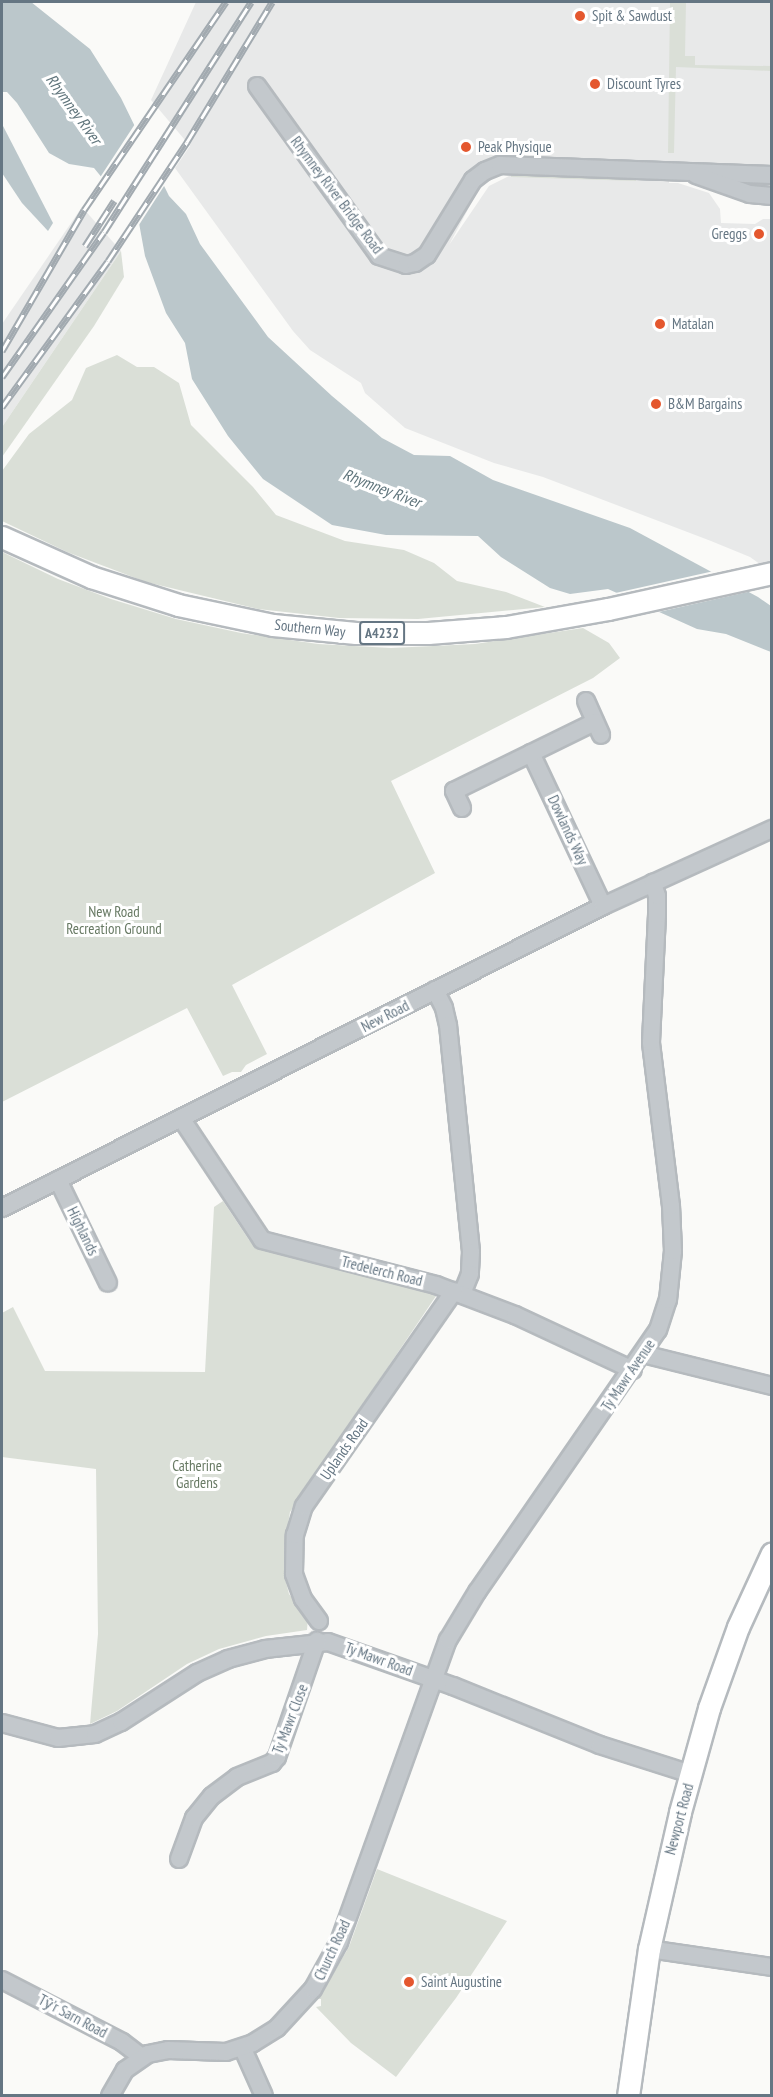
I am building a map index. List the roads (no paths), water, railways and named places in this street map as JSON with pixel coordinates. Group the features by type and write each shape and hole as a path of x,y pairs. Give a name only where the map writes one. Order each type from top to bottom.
{"main road":[{"name":"Southern Way","path":"2,537 91,577 178,605 273,625 356,633 428,633 506,627 608,609 771,573"},
{"name":"Newport Road","path":"628,2096 649,1949 669,1853 709,1708 738,1627 771,1553"}],"street":[{"name":"Rhymney River Bridge Road","path":"257,86 379,256 406,265 415,264 427,255 473,180 485,171 500,165 771,175"},
{"name":"Rhymney River Bridge Road","path":"678,170 750,194 771,196"},
{"path":"462,808 454,791 531,753 598,729 586,700"},
{"name":"Dowlands Way","path":"531,753 603,906"},
{"name":"New Road","path":"2,1208 603,906 771,829"},
{"name":"Ty Mawr Avenue","path":"432,1678 448,1641 477,1592 644,1354 658,1330 669,1300 673,1251 671,1206 651,1051 657,915 657,896 653,883"},
{"name":"Uplands Road","path":"319,1621 303,1599 294,1574 295,1536 304,1506 470,1274 471,1252 448,1025 444,1008 435,990"},
{"name":"Tredelerch Road","path":"181,1118 262,1240 458,1292 633,1370"},
{"name":"Highlands","path":"58,1180 108,1283"},
{"path":"644,1354 771,1386"},
{"name":"Ty Mawr Road","path":"2,1723 58,1738 95,1734 121,1722 209,1666 256,1651 317,1641 337,1643 432,1678 600,1746 691,1774"},
{"name":"Ty Mawr Close","path":"179,1859 194,1818 212,1796 237,1777 272,1763 277,1757 317,1641"},
{"name":"Church Road","path":"142,2057 168,2050 214,2053 243,2049 265,2037 290,2016 313,1989 330,1961 432,1678"},
{"path":"649,1949 771,1967"},
{"name":"Tŷ'r Sarn Road","path":"2,1980 122,2042 142,2057"},
{"path":"243,2049 264,2096"},
{"path":"110,2096 125,2070 142,2057"}],"water":[{"name":"Rhymney River","path":"2,2 31,2 90,49 121,98 169,196 186,214 200,244 268,337 332,396 382,438 414,455 450,456 493,480 630,528 758,597 771,606 771,652 726,634 697,629 608,589 570,594 550,588 501,557 478,536 386,535 332,525 263,479 228,436 192,379 185,343 166,313 145,256 139,223 94,168 69,164 49,153 17,103 7,92 2,92"},
{"path":"2,124 53,223 48,231 22,203 2,173"}],"railway":[{"path":"2,351 84,210 226,2"},
{"path":"2,377 104,232 251,2"},
{"path":"2,407 108,261 187,142 272,2"},
{"path":"85,246 114,201"}],"place":[{"name":"Spit & Sawdust","path":"580,16"},
{"name":"Discount Tyres","path":"595,84"},
{"name":"Peak Physique","path":"466,147"},
{"name":"Greggs","path":"759,234"},
{"name":"Matalan","path":"660,324"},
{"name":"B&M Bargains","path":"656,404"},
{"name":"Saint Augustine","path":"409,1982"}],"park label":[{"name":"New Road Recreation Ground","path":"114,920"},
{"name":"Catherine Gardens","path":"197,1474"}]}
